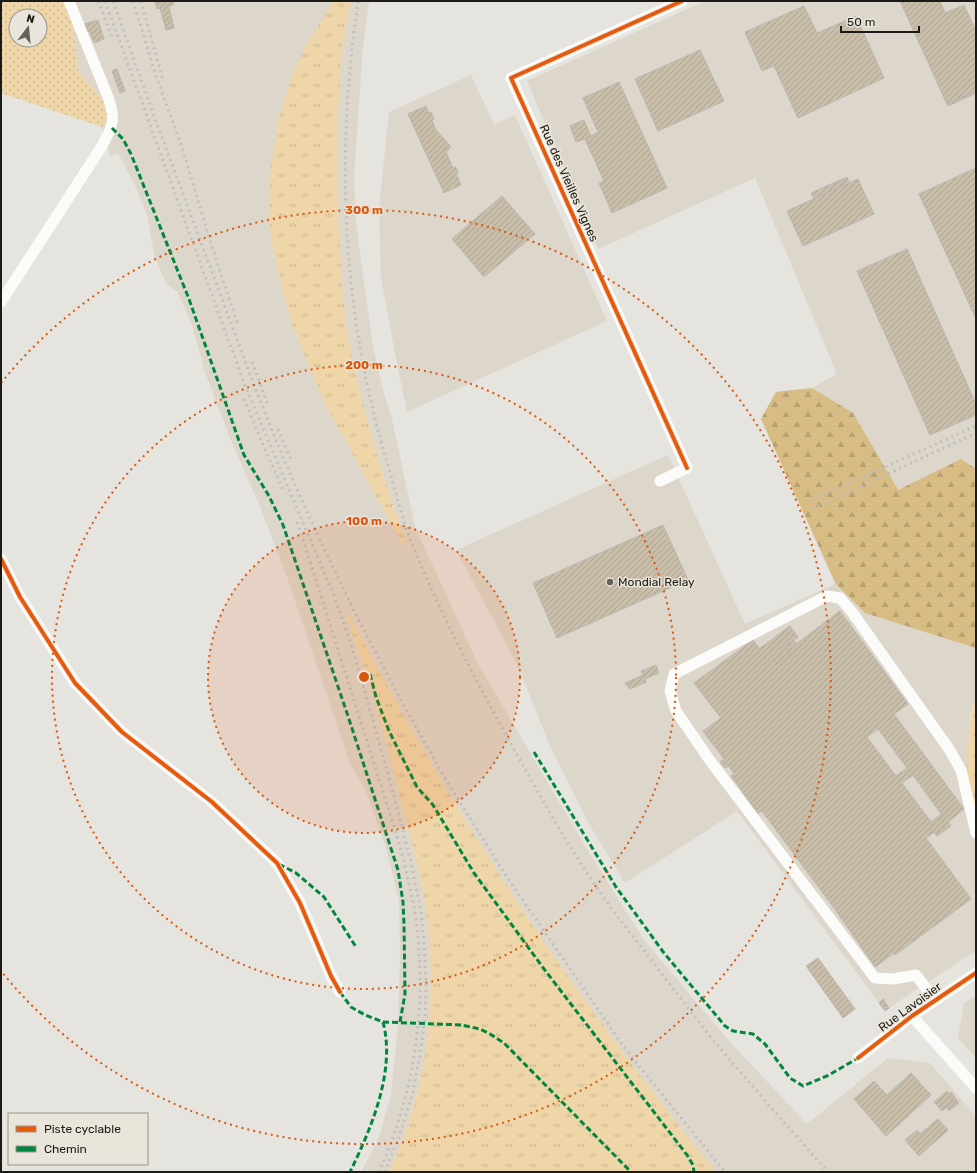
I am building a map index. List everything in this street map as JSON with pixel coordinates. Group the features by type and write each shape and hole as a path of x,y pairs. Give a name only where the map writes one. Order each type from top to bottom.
{"street":[{"path":"1,302 102,146 112,128 112,107 69,1"},
{"name":"Rue des Vieilles Vignes","path":"660,481 687,468 511,78 682,1"},
{"path":"1,559 20,597 76,683 122,732 212,802 277,863 300,903 331,976 340,992"},
{"path":"935,1000 916,975 893,979 875,978 711,762 676,711 670,691 674,674 827,596 840,598 852,612 949,749 961,770 976,834"},
{"name":"Rue Lavoisier","path":"858,1058 912,1016 976,973"},
{"path":"912,1016 976,1088"}],"shaded area":[{"path":"65,1 369,1 363,46 354,176 359,246 373,347 392,419 415,527 479,666 587,849 644,940 730,1042 807,1124 888,1058 930,1063 976,1116 976,1172 361,1172 379,1138 391,1094 398,1026 400,954 399,901 387,851 368,796 349,761 287,577 259,504 231,441 205,372 193,329 184,306 177,292 166,283 155,258 147,215 135,185 118,153 110,156 102,127 108,115 104,102 78,71 73,22"},
{"path":"705,1 976,1 976,693 970,717 968,752 969,784 976,820 976,951 885,1011 737,811 625,883 590,826 550,746 517,664 456,550 668,455 745,624 835,584 761,419 776,392 812,388 837,374 755,178 598,249 527,81"},
{"path":"471,75 494,124 515,115 607,321 407,412 381,278 379,209 389,112"},
{"path":"976,995 976,1058 958,1038 964,1003"}],"green space":[{"path":"1,1 65,1 73,22 78,71 104,102 108,115 102,127 1,93"},
{"path":"334,1 350,1 341,61 337,162 339,238 346,326 367,421 389,494 406,542 403,545 325,404 293,328 276,266 269,225 270,173 278,122 291,77 307,44"},
{"path":"812,388 853,413 898,490 961,459 976,469 976,648 865,613 836,584 761,419 776,392"},
{"path":"346,616 350,616 403,714 459,810 519,904 582,996 631,1063 717,1172 389,1172 403,1138 414,1104 423,1068 431,995 430,959 427,922 417,862 381,725"},
{"path":"976,693 976,820 968,783 967,760 970,726"}],"building":[{"path":"155,1 173,1 174,4 169,7 174,28 166,30 160,8 157,9"},
{"path":"900,1 940,1 945,13 964,5 976,31 976,91 947,104"},
{"path":"804,6 817,33 856,16 884,78 798,118 774,66 762,71 745,32"},
{"path":"98,20 104,39 94,43 89,31 85,33 82,25"},
{"path":"700,50 724,101 658,131 635,79"},
{"path":"117,69 125,91 120,93 112,71"},
{"path":"619,82 667,188 612,213 599,183 604,181 585,139 576,142 570,126 584,120 591,136 598,132 583,98"},
{"path":"976,91 976,93 948,106 947,104"},
{"path":"426,106 434,119 432,120 436,130 451,147 446,152 453,168 456,167 458,173 456,174 461,185 444,193 408,114"},
{"path":"976,168 976,319 919,194"},
{"path":"847,177 849,183 814,199 811,193"},
{"path":"858,179 874,214 803,246 787,211"},
{"path":"502,196 535,234 484,277 452,239"},
{"path":"907,249 976,404 976,415 930,435 857,271"},
{"name":"Mondial Relay","path":"663,525 688,580 557,638 533,583"},
{"path":"840,611 908,704 894,714 964,809 948,822 951,826 937,836 934,832 926,838 971,899 895,955 894,953 875,967 834,908 762,811 758,813 731,776 734,774 729,766 725,768 720,762 724,759 703,731 721,718 694,683 753,640 773,667 791,653 788,650","holes":["878,729 907,768 896,776 867,737","913,775 941,814 931,822 902,783"]},
{"path":"790,626 798,637 785,646 791,653 773,667 759,649"},
{"path":"794,640 797,644 788,650 785,646"},
{"path":"656,665 659,673 645,679 646,682 630,689 625,683 643,675 641,671"},
{"path":"818,958 855,1009 843,1018 806,966"},
{"path":"883,999 889,1008 885,1011 879,1003"},
{"path":"911,1073 931,1095 886,1136 854,1099 874,1081 887,1095"},
{"path":"947,1091 955,1100 942,1111 934,1102"},
{"path":"951,1092 959,1103 949,1111 947,1108 955,1100 949,1094"},
{"path":"938,1119 948,1130 919,1156 905,1140 917,1130 920,1134"}],"railway":[{"path":"98,1 112,36"},
{"path":"105,1 244,383 335,598 351,644 389,777 411,862 421,912 424,944 426,983 425,1019 412,1096 400,1134 385,1172"},
{"path":"113,1 157,124 279,448 310,519 358,619 402,702 449,785 507,877 623,1046 725,1172"},
{"path":"133,1 157,79 182,147 212,247 238,325"},
{"path":"141,1 163,80"},
{"path":"358,1 351,61 345,179 347,237 352,295 361,353 373,411 401,513 420,564 454,638 479,686 542,800 596,887 713,1040 828,1172"},
{"path":"252,362 268,405"},
{"path":"244,399 283,489"},
{"path":"809,501 976,426"},
{"path":"278,429 292,462"},
{"path":"812,509 976,433"},
{"path":"297,522 396,833 414,907 420,974 416,1042 402,1109 392,1141 379,1172"}],"marked path":[{"path":"112,128 123,139 131,154 189,299 244,455 269,496 283,525 347,713 398,870 403,902 405,994 400,1022"},
{"path":"370,674 376,697 389,731 417,787 433,805 474,873 544,969 687,1155 693,1165 694,1172"},
{"path":"534,752 616,887 664,953 725,1026 733,1031 753,1034 765,1044 790,1078 803,1086 829,1075 858,1058"},
{"path":"279,864 296,873 324,897 356,947"},
{"path":"340,992 351,1007 365,1015 383,1022 386,1041 384,1080 379,1099 366,1137 350,1172"},
{"path":"383,1022 462,1025 480,1029 490,1034 504,1043 631,1172"}],"cycle path":[{"path":"682,1 511,78 687,468"},
{"path":"1,559 20,597 75,683 122,732 212,802 277,863 300,903 331,976 340,992"},
{"path":"858,1058 912,1016 976,973"}],"place":[{"name":"Mondial Relay","path":"610,582"}]}
